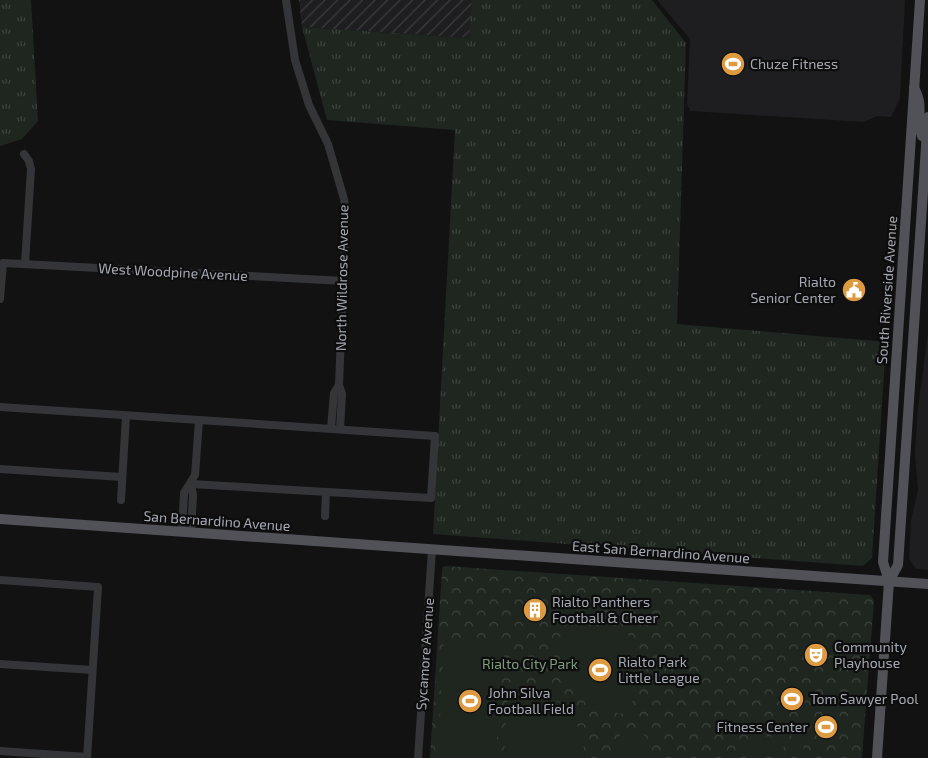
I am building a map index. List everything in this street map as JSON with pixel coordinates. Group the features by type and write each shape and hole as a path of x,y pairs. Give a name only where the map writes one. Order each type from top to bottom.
{"main road":[{"name":"South Riverside Avenue","path":"877,758 889,581 883,562 920,0"},
{"path":"914,87 920,98 920,131 922,136 927,139"},
{"name":"South Riverside Avenue","path":"889,581 898,565 928,117"},
{"name":"San Bernardino Avenue","path":"0,519 432,550"},
{"name":"East San Bernardino Avenue","path":"432,550 928,584"}],"street":[{"name":"North Wildrose Avenue","path":"286,0 295,60 309,105 328,144 346,212 339,385 342,394 340,429"},
{"path":"24,154 29,161 31,169 25,264"},
{"name":"West Woodpine Avenue","path":"0,299 3,263 344,281"},
{"name":"North Wildrose Avenue","path":"331,428 334,393 339,385"},
{"path":"0,407 434,436 431,498 191,484"},
{"path":"121,500 126,416"},
{"path":"186,533 193,495 191,484 196,466 199,420"},
{"path":"0,469 122,476"},
{"path":"325,516 326,492"},
{"name":"Sycamore Avenue","path":"418,758 432,550"},
{"path":"0,580 98,587 87,757 0,751"},
{"path":"0,664 92,670"}],"shaded area":[{"path":"299,0 472,0 470,38 302,27"},
{"path":"657,0 905,0 900,98 891,117 877,116 864,122 690,111 687,104 690,39"},
{"path":"928,333 928,570 916,569 909,559 911,520 918,490 915,453 918,408"}],"green space":[{"path":"0,0 31,0 38,121 22,139 0,146"},
{"path":"472,0 652,0 686,43 677,324 886,342 872,558 863,566 433,534 455,130 327,120 302,27 469,38"},
{"name":"Rialto City Park","path":"446,566 870,595 874,600 862,758 430,758 442,570"},
{"name":"Rialto Park Little League","path":"591,631 627,634 639,647 636,686 631,709 628,709 627,714 598,706 586,699 568,680 562,667 559,653 559,637"},
{"name":"John Silva Football Field","path":"444,641 502,644 496,758 438,758"},
{"path":"508,689 530,690 543,693 560,704 574,720 582,738 584,758 504,758"},
{"path":"750,725 767,726 765,754 748,753"},
{"path":"772,727 785,728 783,755 770,754"},
{"path":"792,729 804,729 803,756 790,756"},
{"path":"632,730 640,730 649,741 646,758 608,758 618,736"}],"place":[{"name":"Chuze Fitness","path":"733,64"},
{"name":"Rialto Senior Center","path":"854,290"},
{"name":"Rialto Panthers Football & Cheer","path":"535,610"},
{"name":"Community Playhouse","path":"816,655"},
{"name":"Rialto Park Little League","path":"600,670"},
{"name":"Tom Sawyer Pool","path":"792,699"},
{"name":"John Silva Football Field","path":"470,701"},
{"name":"Fitness Center","path":"826,727"}]}
